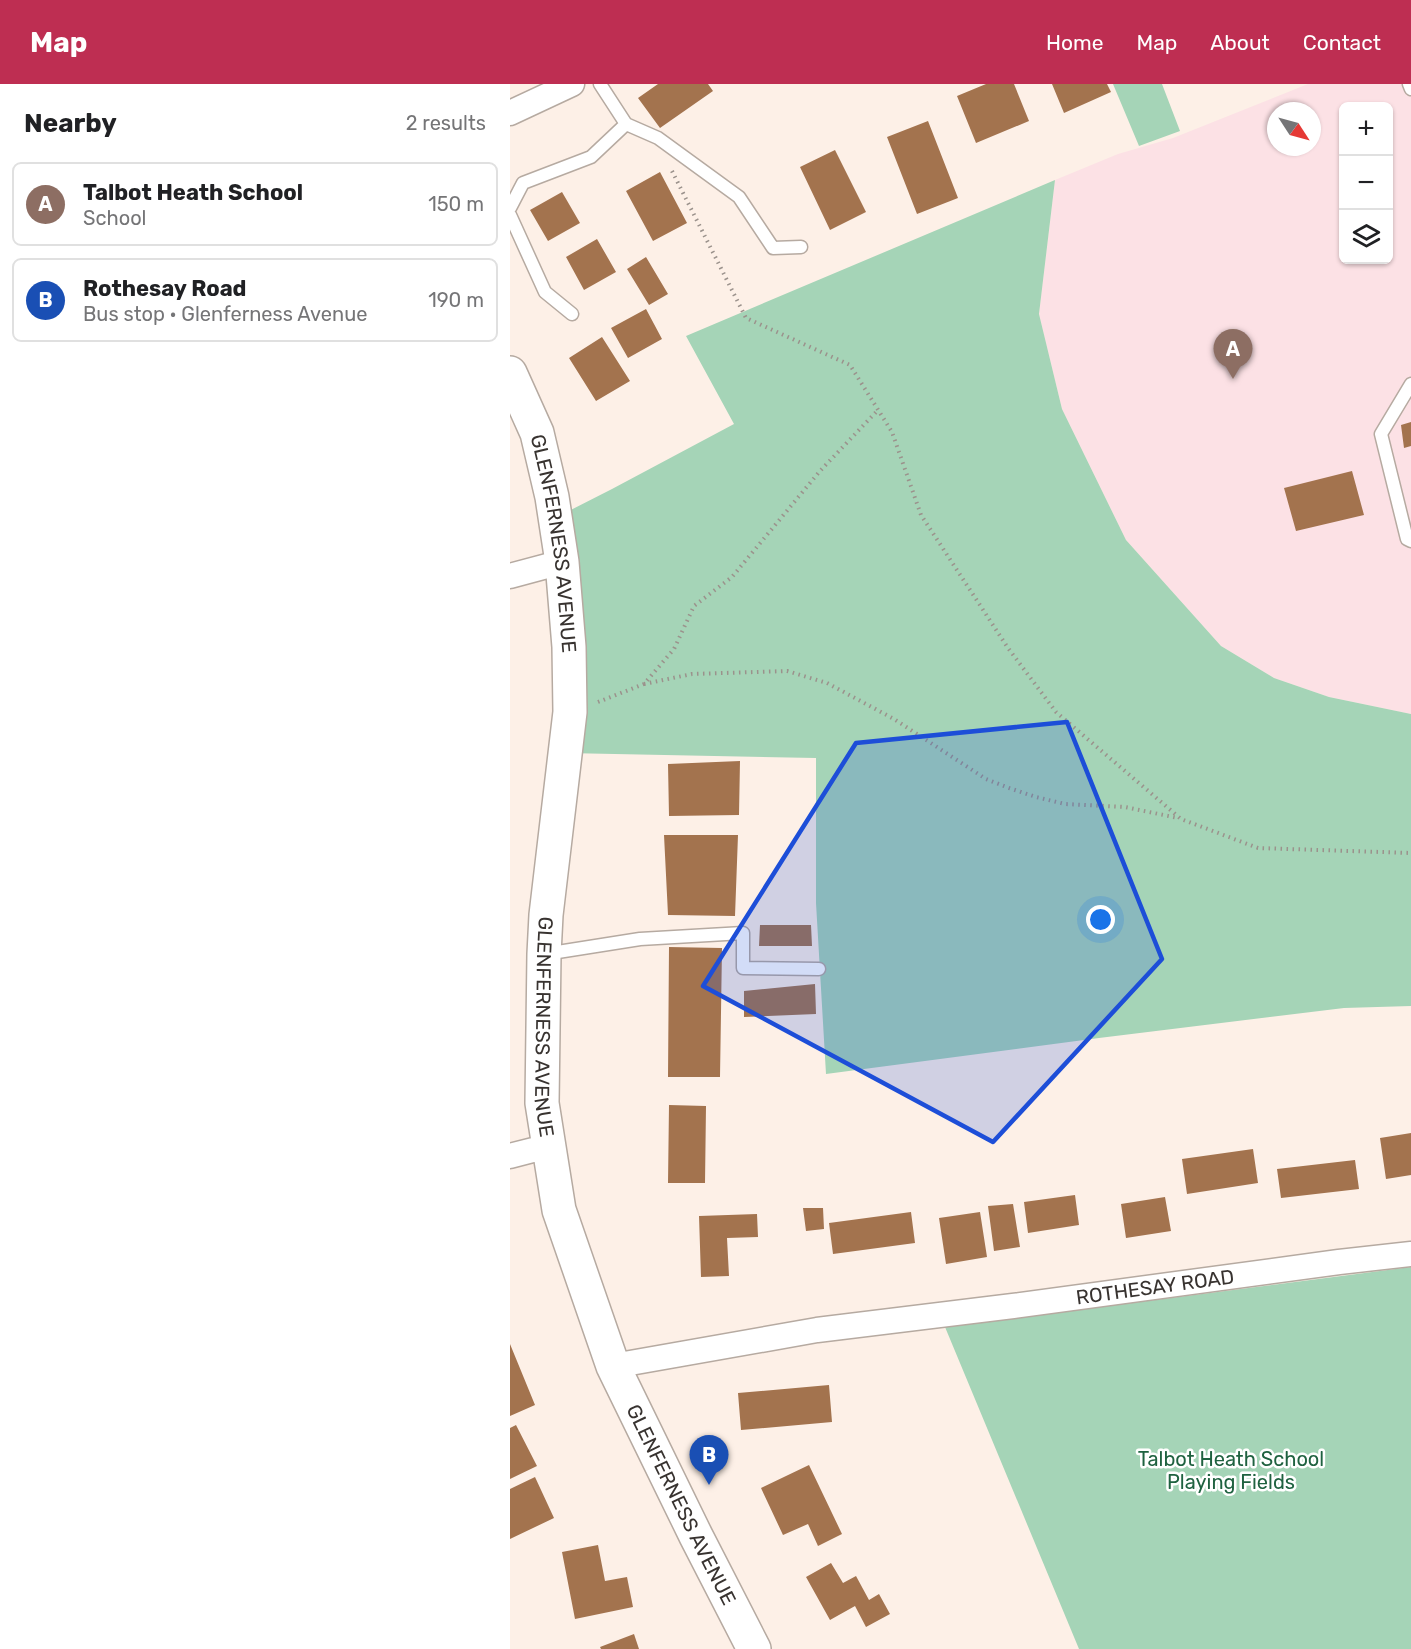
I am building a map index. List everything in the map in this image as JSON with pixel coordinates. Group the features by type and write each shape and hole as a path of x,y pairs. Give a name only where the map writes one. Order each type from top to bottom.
{"street":[{"path":"510,113 572,84"},
{"name":"GLENFERNESS AVENUE","path":"510,373 537,433 552,497 562,562 569,647 570,712 546,915 544,954 542,1103 559,1210 613,1366 754,1649"},
{"path":"510,576 562,562"},
{"path":"510,1156 533,1150 549,1150"},
{"name":"ROTHESAY ROAD","path":"613,1366 817,1330 1411,1254"}],"lane":[{"path":"600,84 627,124 654,136 739,197 773,248 801,247"},
{"path":"1408,84 1411,89"},
{"path":"510,208 523,183 591,157 627,124"},
{"path":"510,215 545,292 572,314"},
{"path":"1411,384 1382,434 1407,539 1411,541"},
{"path":"544,954 640,939 743,933 743,968 819,969"}],"path":[{"path":"654,136 746,318 850,365 892,432 921,515 1008,648 1056,712 1181,819"},
{"path":"644,684 674,649 694,606 732,577 819,471 878,410"},
{"path":"570,712 644,684 692,674 787,671 827,683 894,719 986,779 1036,797 1065,804 1125,807 1181,819 1258,848 1411,853"}],"highlighted area":[{"path":"1067,722 1162,959 993,1142 703,986 856,743"}],"shaded area":[{"path":"1308,84 1411,84 1411,714 1329,697 1274,678 1221,646 1126,540 1062,409 1039,314 1055,180 1118,154 1173,138"}],"green space":[{"path":"1113,84 1162,84 1180,131 1139,146"},
{"path":"1055,180 1039,314 1062,409 1126,540 1221,646 1274,678 1329,697 1411,714 1411,1006 1344,1008 826,1074 816,903 816,758 565,753 555,518 734,424 686,336"},
{"name":"Talbot Heath School Playing Fields","path":"1411,1267 1411,1649 1079,1649 945,1327"}],"building":[{"path":"658,84 708,84 713,91 660,128 638,98"},
{"path":"986,84 1014,84 1029,121 976,143 957,96"},
{"path":"1052,84 1107,84 1111,92 1064,113"},
{"path":"928,121 958,198 917,214 887,137"},
{"path":"835,150 866,212 830,230 800,167"},
{"path":"660,172 687,223 653,241 626,191"},
{"path":"562,192 580,223 548,241 530,210"},
{"path":"597,239 616,272 584,290 566,257"},
{"path":"646,257 668,294 649,305 627,269"},
{"path":"646,309 662,339 628,358 611,328"},
{"path":"602,337 630,381 596,401 569,358"},
{"path":"1411,422 1411,446 1404,448 1401,425"},
{"path":"1352,471 1364,515 1296,531 1284,488"},
{"path":"740,761 739,815 669,816 668,764"},
{"path":"664,835 738,835 735,916 668,915"},
{"path":"760,925 811,925 812,946 759,946"},
{"path":"669,947 722,948 720,1077 668,1077"},
{"path":"815,984 816,1014 744,1017 744,991"},
{"path":"669,1105 706,1106 705,1183 668,1183"},
{"path":"1411,1133 1411,1175 1386,1179 1380,1138"},
{"path":"1253,1149 1258,1183 1187,1194 1182,1159"},
{"path":"1355,1160 1359,1189 1281,1198 1277,1169"},
{"path":"1075,1195 1079,1225 1028,1233 1024,1202"},
{"path":"1165,1197 1171,1231 1126,1238 1121,1204"},
{"path":"1013,1204 1020,1247 994,1251 988,1206"},
{"path":"803,1208 823,1208 824,1229 806,1231"},
{"path":"911,1212 915,1243 833,1254 829,1223"},
{"path":"980,1212 987,1257 946,1264 939,1218"},
{"path":"757,1214 758,1237 727,1238 729,1276 701,1277 699,1216"},
{"path":"510,1344 535,1405 510,1416"},
{"path":"829,1385 832,1422 741,1430 738,1393"},
{"path":"516,1425 537,1466 510,1479 510,1428"},
{"path":"809,1465 842,1534 818,1546 808,1524 783,1535 761,1488"},
{"path":"535,1477 554,1518 510,1539 510,1489"},
{"path":"598,1545 605,1581 627,1577 633,1607 575,1619 562,1552"},
{"path":"831,1563 843,1583 856,1576 869,1600 879,1594 890,1614 866,1627 855,1606 830,1620 806,1577"},
{"path":"634,1634 639,1649 601,1649 600,1647"}],"place":[{"name":"Talbot Heath School","path":"1233,379"},
{"name":"Rothesay Road","path":"709,1485"}]}
